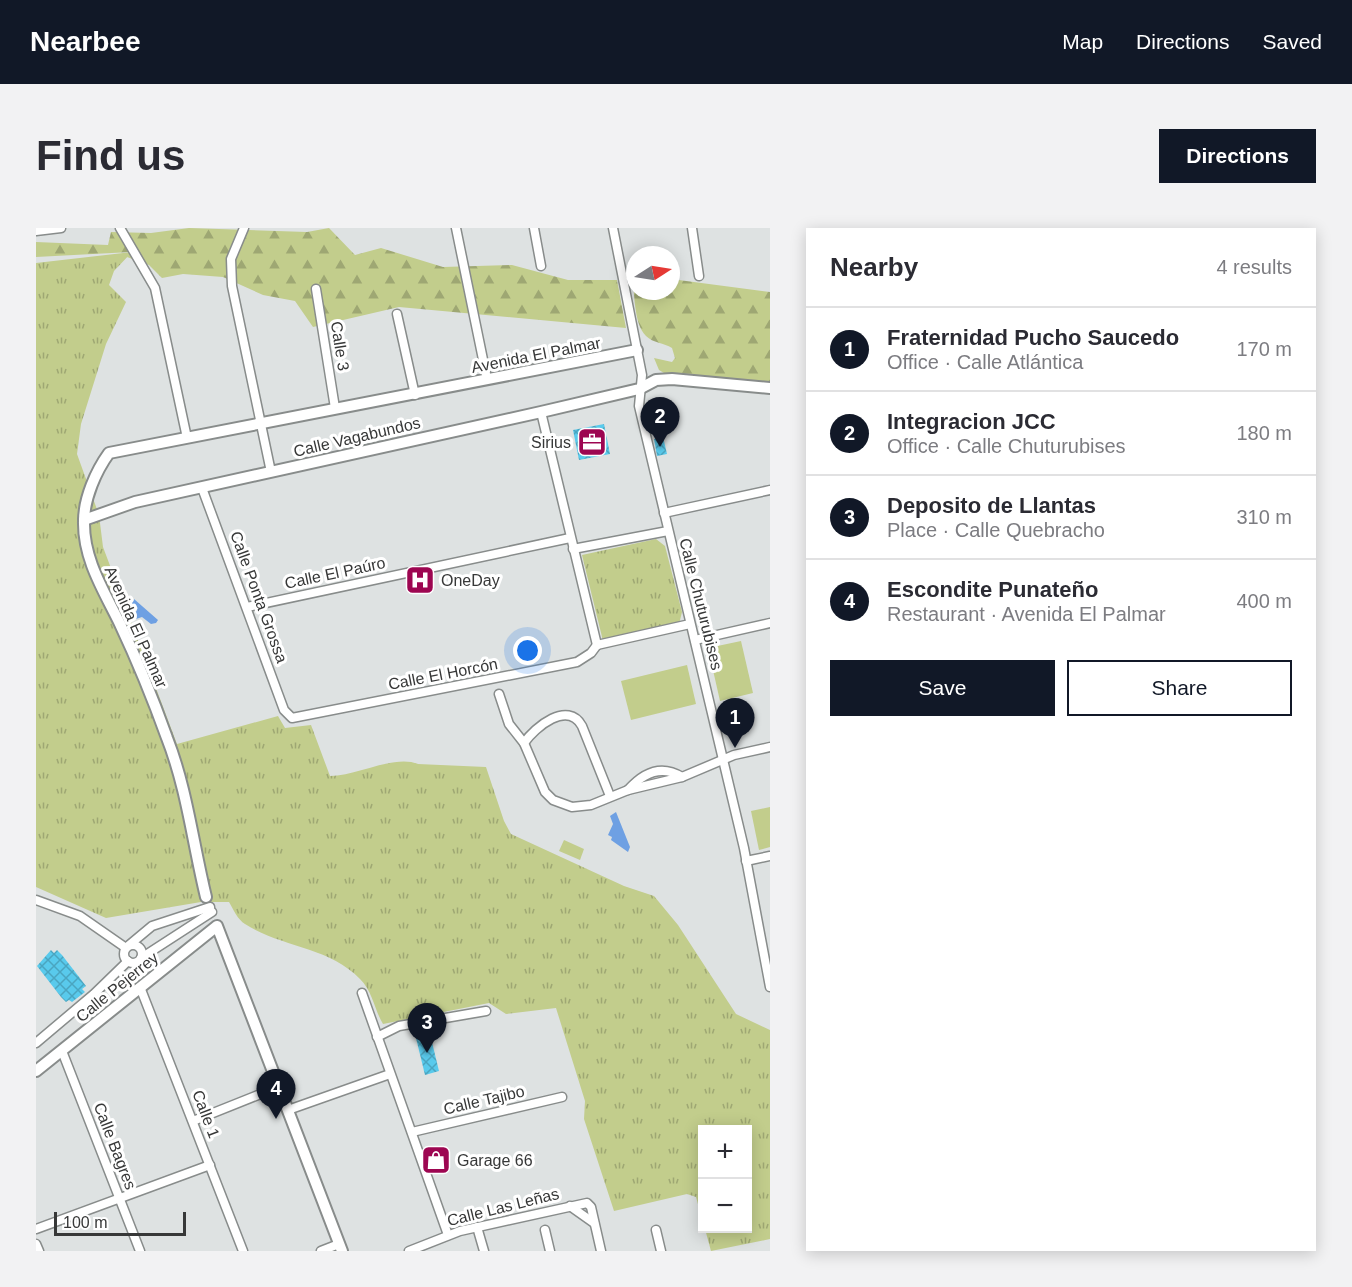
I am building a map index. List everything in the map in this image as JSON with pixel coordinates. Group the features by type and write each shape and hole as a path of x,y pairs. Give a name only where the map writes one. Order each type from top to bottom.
{"street":[{"path":"36,231 61,228"},
{"path":"120,228 155,288 187,438"},
{"path":"244,228 231,259 230,273 271,472"},
{"path":"456,228 487,379"},
{"path":"534,228 541,266"},
{"name":"Calle Chuturubises","path":"613,228 642,375 639,406 724,759 770,987"},
{"path":"692,228 699,276"},
{"name":"Calle 3","path":"316,289 335,408"},
{"path":"397,314 415,395"},
{"name":"Avenida El Palmar","path":"341,1247 209,906 181,776 120,624 96,579 88,552 84,520 90,492 99,469 110,453 637,350"},
{"name":"Calle Vagabundos","path":"84,520 122,506 639,389 656,380 672,379 770,388"},
{"path":"541,412 597,645 690,624"},
{"name":"Calle Ponta Grossa","path":"202,488 284,710 290,716"},
{"path":"664,513 770,490"},
{"path":"573,549 668,531"},
{"name":"Calle El Paúro","path":"247,607 570,538"},
{"path":"695,640 770,623"},
{"name":"Calle El Horcón","path":"290,716 297,718 577,662 591,653 597,645"},
{"path":"499,694 509,724 524,743 545,792 562,805 581,807 628,790 682,777 724,759 770,747"},
{"path":"524,743 532,732 546,722 565,715 576,718 582,726 610,796"},
{"path":"628,790 640,777 661,770 682,777"},
{"path":"746,861 770,856"},
{"path":"36,900 80,916 127,947 138,946 142,951 141,958"},
{"path":"209,906 137,962 128,961 124,955 127,947 152,926 209,906"},
{"name":"Calle Pejerrey","path":"36,1071 217,926"},
{"path":"36,1043 94,994 128,961"},
{"name":"Calle 1","path":"140,987 243,1251"},
{"path":"362,993 448,1234"},
{"path":"377,1037 399,1026 486,1011"},
{"name":"Calle Bagres","path":"62,1051 140,1251"},
{"path":"288,1110 390,1074"},
{"path":"192,1121 278,1087"},
{"name":"Calle Tajibo","path":"412,1132 562,1097"},
{"path":"36,1229 210,1165"},
{"name":"Calle Las Leñas","path":"409,1251 448,1234 570,1206 594,1223 601,1251"},
{"path":"477,1227 484,1251"},
{"path":"546,1230 550,1251"},
{"path":"656,1230 661,1251"},
{"path":"36,1245 39,1251"},
{"path":"321,1251 341,1247"}],"green space":[{"path":"189,228 307,232 329,228 355,255 381,248 443,267 512,265 568,280 617,280 626,328 399,307 313,327 295,301 263,295 223,277 183,274 162,278 149,265 127,257 131,252 36,257 36,242 108,245 111,232 151,233"},
{"path":"132,252 114,271 109,285 126,302 106,344 81,424 77,454 99,515 103,547 177,744 278,716 285,728 311,725 330,776 398,762 486,767 504,821 511,834 624,886 654,896 678,925 736,1014 770,1030 770,1239 711,1251 706,1233 752,1233 752,1125 698,1125 698,1204 696,1197 687,1194 614,1211 584,1119 585,1101 556,1008 506,1014 489,1003 383,1024 368,989 347,968 319,953 259,932 242,922 229,902 201,902 106,918 36,887 36,263"},
{"path":"680,280 770,292 770,387 669,376 659,370 654,358 672,362 675,358 672,348 646,336 637,315 635,300 680,300"},
{"path":"656,539 665,546 682,612 679,624 603,641 582,555"},
{"path":"741,641 753,693 720,701 708,648"},
{"path":"687,665 696,704 631,720 621,681"},
{"path":"770,807 770,847 759,850 751,811"},
{"path":"564,840 584,849 580,860 559,851"}],"water":[{"path":"134,599 158,620 156,623 151,624 142,617 136,619 134,615 137,610 131,606"},
{"path":"616,812 630,847 628,852 611,840 612,837 608,835 613,824 610,816"}],"building":[{"name":"Sirius","path":"604,424 610,454 579,460 573,430"},
{"path":"663,437 667,454 657,456 654,439"},
{"path":"51,950 54,953 57,950 62,955 86,986 82,989 85,992 72,1002 69,1000 66,1002 61,997 37,966"},
{"path":"429,1030 439,1071 425,1075 415,1034"}],"place":[{"name":"Sirius","path":"592,442"},
{"name":"Integracion JCC","path":"660,447"},
{"name":"OneDay","path":"420,580"},
{"name":"Fraternidad Pucho Saucedo","path":"735,748"},
{"name":"Deposito de Llantas","path":"427,1053"},
{"name":"Escondite Punateño","path":"276,1119"},
{"name":"Garage 66","path":"436,1160"}]}
